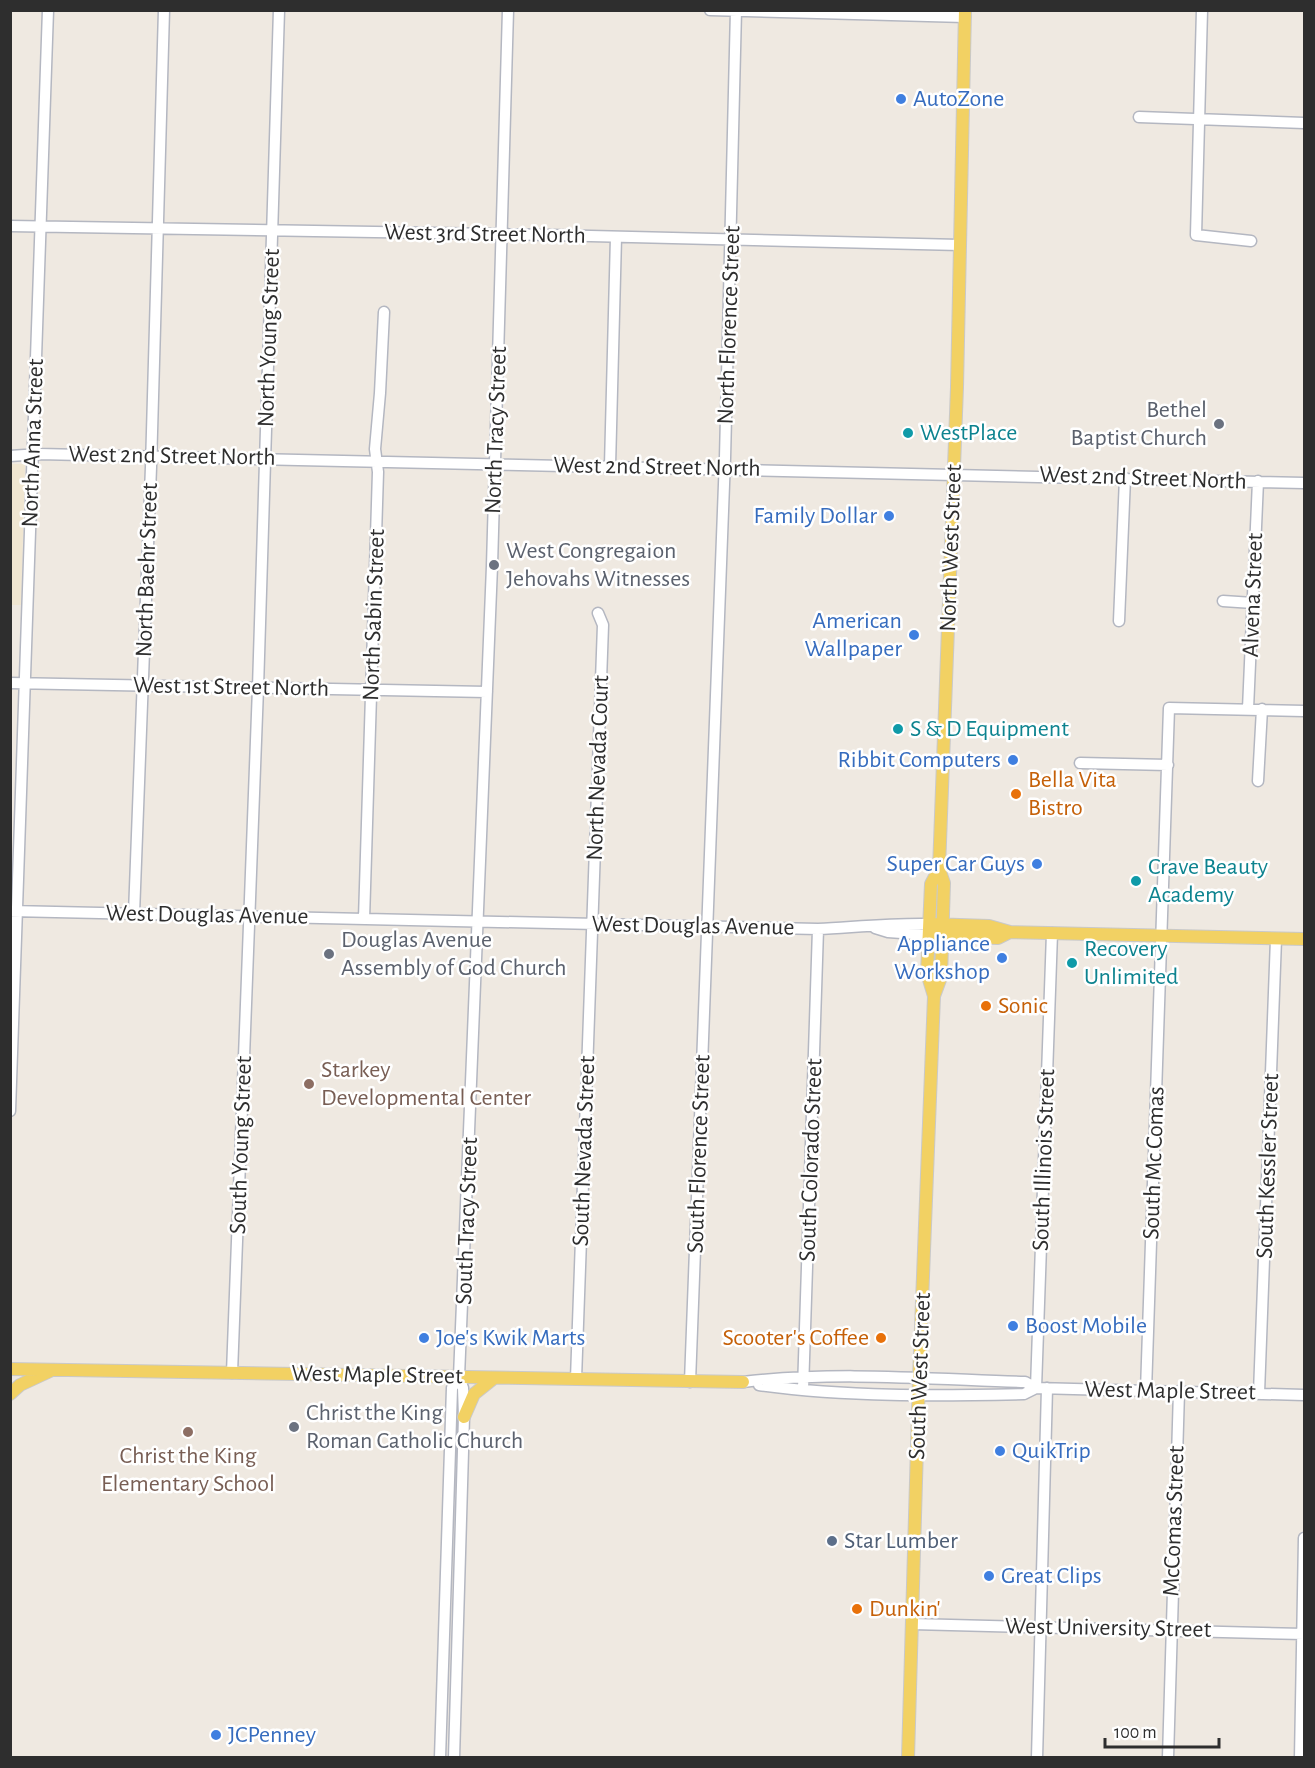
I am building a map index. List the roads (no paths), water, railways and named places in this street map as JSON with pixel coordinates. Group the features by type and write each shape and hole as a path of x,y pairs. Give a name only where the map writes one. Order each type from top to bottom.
{"main road":[{"name":"North West Street","path":"930,930 932,884 939,869 960,245 965,14"},
{"name":"North West Street","path":"939,869 945,883 943,930"},
{"name":"West Douglas Avenue","path":"930,930 989,926 1010,932 1305,939"},
{"name":"South West Street","path":"930,930 927,973 934,996"},
{"name":"South West Street","path":"908,1758 918,1396 934,996 941,977 943,930"},
{"name":"West Maple Street","path":"10,1369 742,1382"},
{"path":"10,1394 20,1384 54,1369"},
{"path":"464,1417 474,1394 494,1378"}],"street":[{"name":"North Anna Street","path":"10,1111 14,911 25,684 48,10"},
{"name":"North Baehr Street","path":"134,914 164,10"},
{"name":"North Young Street","path":"249,916 279,10"},
{"name":"North Tracy Street","path":"478,921 503,234 508,10"},
{"path":"710,10 965,14"},
{"path":"1202,10 1196,236 1251,241"},
{"name":"North Florence Street","path":"708,927 731,240 736,11"},
{"path":"1139,117 1305,123"},
{"name":"West 3rd Street North","path":"10,226 158,227 960,245"},
{"path":"610,466 615,237"},
{"name":"North Sabin Street","path":"364,919 378,472 375,449 384,312"},
{"name":"West 2nd Street North","path":"10,456 151,455 1305,483"},
{"path":"1119,621 1125,478"},
{"name":"Alvena Street","path":"1248,709 1258,482"},
{"path":"1223,601 1253,603"},
{"name":"North Nevada Court","path":"592,924 603,625 598,613"},
{"name":"West 1st Street North","path":"10,683 487,692"},
{"name":"South Mc Comas","path":"1146,1391 1169,708 1248,709"},
{"path":"1248,709 1305,711"},
{"path":"1258,781 1262,710"},
{"path":"1080,763 1168,765"},
{"name":"West Douglas Avenue","path":"14,911 818,929 872,927 889,923 930,930"},
{"name":"South Young Street","path":"232,1372 249,916"},
{"name":"South Tracy Street","path":"454,1758 464,1417 463,1388 459,1377 478,921"},
{"name":"South Nevada Street","path":"576,1379 592,924"},
{"name":"South Florence Street","path":"690,1382 708,927"},
{"name":"South Colorado Street","path":"803,1390 818,929"},
{"name":"South Illinois Street","path":"1037,1758 1052,933"},
{"name":"South Kessler Street","path":"1259,1394 1276,939"},
{"name":"West Maple Street","path":"742,1382 803,1376 919,1378 1025,1382 1042,1388 1305,1395"},
{"name":"South Tracy Street","path":"440,1758 452,1388 459,1377"},
{"path":"860,1378 860,1393"},
{"name":"West Maple Street","path":"742,1382 803,1390 918,1396 1024,1394 1042,1388"},
{"name":"McComas Street","path":"1167,1758 1179,1392"},
{"path":"1300,1758 1305,1538"},
{"name":"West University Street","path":"912,1624 1303,1634"}],"place":[{"name":"AutoZone","path":"901,99"},
{"name":"Bethel Baptist Church","path":"1219,424"},
{"name":"WestPlace","path":"908,433"},
{"name":"Family Dollar","path":"889,516"},
{"name":"West Congregaion Jehovahs Witnesses","path":"494,565"},
{"name":"American Wallpaper","path":"914,635"},
{"name":"S & D Equipment","path":"898,729"},
{"name":"Ribbit Computers","path":"1013,760"},
{"name":"Bella Vita Bistro","path":"1016,794"},
{"name":"Super Car Guys","path":"1037,864"},
{"name":"Crave Beauty Academy","path":"1136,881"},
{"name":"Douglas Avenue Assembly of God Church","path":"329,954"},
{"name":"Appliance Workshop","path":"1002,958"},
{"name":"Recovery Unlimited","path":"1072,963"},
{"name":"Sonic","path":"986,1006"},
{"name":"Starkey Developmental Center","path":"309,1084"},
{"name":"Boost Mobile","path":"1013,1326"},
{"name":"Joe's Kwik Marts","path":"424,1338"},
{"name":"Scooter's Coffee","path":"881,1338"},
{"name":"Christ the King Roman Catholic Church","path":"294,1427"},
{"name":"Christ the King Elementary School","path":"188,1432"},
{"name":"QuikTrip","path":"1000,1451"},
{"name":"Star Lumber","path":"832,1541"},
{"name":"Great Clips","path":"989,1576"},
{"name":"Dunkin'","path":"857,1609"},
{"name":"JCPenney","path":"216,1735"}]}
